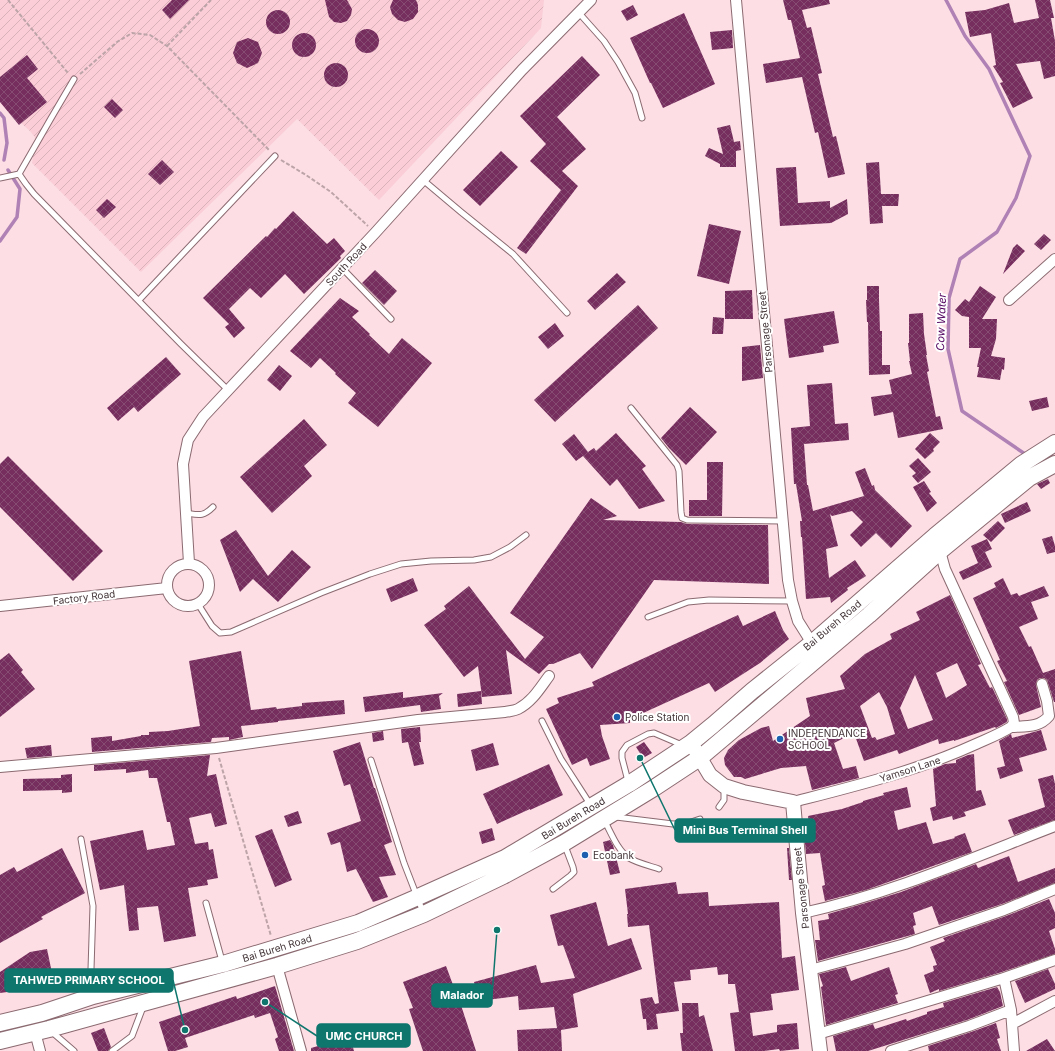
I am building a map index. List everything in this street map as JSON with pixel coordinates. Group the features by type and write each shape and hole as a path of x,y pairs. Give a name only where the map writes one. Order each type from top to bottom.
{"highway":[{"name":"Bai Bureh Road","path":"0,1024 42,1013 93,996 223,964 358,924 505,858 629,784 688,745 812,643 935,536 1022,464 1053,445"},
{"path":"0,1041 277,966 357,940 424,914 503,876 564,843 654,788 701,757 869,615 940,551 1029,478 1055,464"}],"main road":[{"path":"688,745 701,757 710,775 724,786 743,792 792,802"},
{"name":"Parsonage Street","path":"792,802 803,914 820,1051"}],"street":[{"name":"South Road","path":"189,564 183,464 188,440 203,417 375,233 522,70 591,0"},
{"name":"Parsonage Street","path":"736,0 788,580 792,602 798,621 821,656"},
{"path":"1009,300 1055,259"},
{"path":"940,551 945,569 1014,717 1014,723 1011,727"},
{"path":"183,564 189,564 202,568 209,580 207,594 198,604 190,606 182,605 175,601 167,588 167,582 172,571 183,564"},
{"name":"Factory Road","path":"0,606 167,588"},
{"path":"0,767 216,748 418,720 505,712 517,709 529,701 549,676"},
{"path":"1011,727 1036,725 1045,721 1049,716 1047,701 1042,684"},
{"name":"Yamson Lane","path":"792,802 865,784 912,769 959,752 1011,727"},
{"path":"803,914 866,897 923,877 1055,826"},
{"path":"810,970 905,944 1004,910 1055,889"},
{"path":"818,1034 1004,978 1055,960"},
{"path":"277,966 301,1051"},
{"path":"1004,978 1011,1010 1014,1051"},
{"path":"1012,1024 1055,1001"},
{"path":"891,1051 969,1026 1011,1010"},
{"path":"40,1051 42,1030"}],"lane":[{"path":"579,13 604,42 618,62 635,93 642,118"},
{"path":"0,178 19,174 74,79"},
{"path":"139,300 275,156"},
{"path":"19,174 34,194 228,390"},
{"path":"423,180 513,254 567,313"},
{"path":"342,268 391,319"},
{"path":"631,408 677,465 679,471 682,518 687,520 782,522"},
{"path":"186,513 200,516 207,513 213,507"},
{"path":"198,604 212,626 220,633 231,632 342,584 370,574 401,564 431,561 474,560 491,557 510,547 526,536"},
{"path":"648,617 688,602 709,600 792,602"},
{"path":"542,721 561,759 591,807"},
{"path":"629,784 622,758 622,752 627,745 648,734 654,733 688,745"},
{"path":"371,760 404,863 424,914"},
{"path":"720,807 724,800 724,786"},
{"path":"658,869 629,858 623,852 617,844 606,817 673,824 688,823 700,819"},
{"path":"80,839 93,906 91,969 93,996"},
{"path":"553,889 574,872 564,843"},
{"path":"206,903 223,964"},
{"path":"112,1051 132,1036 145,1002"},
{"path":"42,1030 74,1051"}],"path":[{"path":"8,0 74,79 117,42 132,33 150,35 167,46 275,156 331,192 375,233"},
{"path":"167,46 211,0"},
{"path":"216,748 274,949"}],"shaded area":[{"path":"0,0 544,0 541,28 379,200 297,119 141,272 32,163 36,139 0,98"}],"building":[{"path":"172,0 189,0 170,19 162,10"},
{"path":"325,0 347,0 352,9 351,15 347,21 341,23 334,22 329,17"},
{"path":"393,0 416,0 418,12 413,19 405,22 398,20 392,14 390,7"},
{"path":"783,0 829,0 830,4 802,10 807,28 811,27 822,73 818,74 833,137 836,136 845,174 828,178 818,132 815,133 802,77 766,83 763,64 800,58 791,20 788,20"},
{"path":"1035,0 1050,0 1054,18 1051,18 1055,41 1055,76 1044,79 1040,61 1016,64 1033,98 1013,108 1000,83 1003,82 993,66 996,65 991,33 970,37 965,12 985,10 1009,3 1014,23 1039,18"},
{"path":"633,5 638,15 627,21 621,11"},
{"path":"278,10 283,11 289,17 289,27 283,33 278,34 273,33 267,27 266,22 267,17 273,11"},
{"path":"684,13 715,84 663,108 630,38"},
{"path":"367,29 376,32 379,41 376,50 367,53 358,50 355,41 358,32"},
{"path":"732,30 733,48 712,50 710,32"},
{"path":"304,33 309,34 315,40 315,50 309,56 304,57 299,56 293,50 292,45 293,40 299,34"},
{"path":"248,38 258,42 262,53 258,63 247,68 237,63 233,53 237,42"},
{"path":"27,55 38,69 27,78 47,102 19,125 0,102 0,77"},
{"path":"582,56 600,75 557,117 586,149 562,171 578,186 526,254 517,248 561,190 530,161 546,144 520,116"},
{"path":"336,63 341,64 347,70 347,80 341,86 336,87 331,86 325,80 324,75 325,70 331,64"},
{"path":"112,99 123,110 115,118 104,107"},
{"path":"730,125 734,142 740,141 741,150 736,151 736,167 720,167 720,164 705,156 709,148 723,154 717,128"},
{"path":"501,151 518,167 480,206 463,190"},
{"path":"162,160 174,172 160,185 148,174"},
{"path":"879,162 881,194 899,194 898,206 882,206 883,223 870,224 866,163"},
{"path":"796,167 798,203 830,201 830,208 847,199 848,214 831,223 780,226 776,168"},
{"path":"107,199 116,207 104,218 96,210"},
{"path":"293,211 327,244 334,238 345,251 340,256 341,258 304,294 285,274 261,298 250,288 229,309 245,328 234,338 225,327 229,324 203,298"},
{"path":"709,224 741,231 729,284 697,276"},
{"path":"1044,234 1051,240 1041,250 1034,244"},
{"path":"1017,244 1025,251 1003,274 1013,248"},
{"path":"375,270 397,291 384,305 362,283"},
{"path":"617,273 626,282 595,310 587,301"},
{"path":"867,286 879,286 880,331 882,331 882,365 890,365 890,374 869,375 866,300"},
{"path":"980,286 996,297 982,319 997,319 996,339 991,356 1005,358 1004,370 1002,369 1000,380 977,377 979,367 977,367 981,348 969,348 969,317 962,316 955,310 965,299 969,302"},
{"path":"752,290 753,319 725,319 725,291"},
{"path":"340,298 359,311 352,317 389,354 402,338 432,363 378,427 348,403 356,393 320,358 311,368 290,351"},
{"path":"638,305 658,328 555,422 534,400"},
{"path":"834,311 839,343 823,346 824,352 789,358 784,319"},
{"path":"923,313 926,355 929,371 927,372 936,417 940,416 943,429 898,438 893,412 874,416 871,397 892,394 889,380 912,374 909,361 908,343 909,314"},
{"path":"713,317 724,318 723,334 712,334"},
{"path":"555,323 564,336 548,349 538,337"},
{"path":"760,345 763,378 742,381 742,347"},
{"path":"166,357 181,374 138,412 134,407 118,421 107,408"},
{"path":"279,365 292,376 280,391 267,380"},
{"path":"832,383 835,424 848,423 849,440 804,444 807,485 813,511 864,496 855,472 865,468 875,490 912,526 891,548 876,533 861,547 850,535 863,522 852,511 832,516 830,514 838,546 826,549 829,578 855,560 866,576 847,588 848,590 831,603 830,597 806,599 800,521 802,521 796,484 794,484 791,428 810,426 807,385"},
{"path":"1047,397 1049,407 1032,411 1029,401"},
{"path":"690,407 717,432 686,465 661,438"},
{"path":"304,419 327,445 304,466 312,476 272,513 240,477"},
{"path":"616,433 646,466 642,469 665,501 639,509 617,479 610,486 583,456 576,461 562,444 574,434 588,452 594,448 596,451"},
{"path":"930,433 940,442 933,449 934,451 925,459 915,449"},
{"path":"8,456 103,551 73,581 0,507 0,464"},
{"path":"918,458 931,472 918,483 912,476 916,473 909,466"},
{"path":"707,462 723,462 722,516 689,516 689,500 707,500"},
{"path":"1048,479 1050,483 1041,489 1037,484"},
{"path":"924,481 931,492 929,493 937,503 927,512 913,487"},
{"path":"591,498 617,516 603,520 681,522 687,524 768,525 769,584 654,580 592,669 580,653 553,664 549,664 539,674 506,650 512,694 482,697 478,666 464,677 424,625 446,609 444,606 469,586 525,659 544,637 510,613"},
{"path":"1027,502 1031,511 1005,523 1001,514"},
{"path":"998,521 1005,528 991,542 983,535"},
{"path":"236,530 268,576 292,550 311,567 278,602 253,579 240,592 220,540"},
{"path":"1052,536 1055,552 1047,554 1042,539"},
{"path":"987,539 992,549 985,552 992,567 963,580 959,572 978,563 971,546"},
{"path":"413,578 418,591 391,602 386,589"},
{"path":"1003,578 1011,595 1017,593 1019,596 1044,586 1049,596 1031,602 1038,619 1019,627 1029,647 1031,646 1043,673 1055,669 1055,702 1047,680 1040,678 1037,680 1036,685 1041,707 1019,715 1004,682 1007,681 997,661 1000,660 973,598 996,587 994,583"},
{"path":"950,595 981,664 978,665 990,688 992,687 1007,722 996,728 995,727 954,741 939,744 938,739 899,754 897,750 864,761 854,733 834,743 843,769 856,766 859,778 812,790 806,766 781,768 745,779 741,777 734,777 725,765 724,758 728,750 739,740 761,728 769,726 773,741 810,716 806,698 845,689 840,676 865,654 892,639 890,634 920,620 916,612","holes":["957,663 967,685 946,698 936,673","915,675 933,720 908,729 900,708","879,692 887,707 895,734 877,740 875,737 872,738 860,706"]},
{"path":"775,611 783,630 789,639 760,663 715,692 709,683 630,719 630,723 600,725 610,759 590,766 587,758 572,765 546,709 559,703 557,698 594,686 592,682 738,615 743,626"},
{"path":"241,651 251,710 276,707 277,709 302,706 302,703 344,700 345,714 241,726 243,737 229,740 229,737 212,738 211,742 92,752 91,738 112,736 112,741 141,735 149,735 149,732 168,731 200,726 189,661"},
{"path":"9,653 23,670 21,672 35,689 0,717 0,660"},
{"path":"481,691 482,704 458,707 457,694"},
{"path":"403,692 403,698 443,693 439,696 441,709 421,712 420,705 365,712 363,697"},
{"path":"420,727 421,742 419,742 424,764 414,766 408,742 402,743 401,729"},
{"path":"1041,730 1047,750 1019,758 1023,771 1000,779 997,768 1005,766 999,741 1011,734 1012,738"},
{"path":"383,731 384,740 373,742 372,733"},
{"path":"360,742 392,842 384,845 396,875 379,877 388,897 373,902 356,869 347,872 340,842 331,845 327,833 361,821 350,784 344,786 333,751"},
{"path":"644,742 652,753 643,758 636,747"},
{"path":"493,743 499,765 476,771 471,750"},
{"path":"51,745 52,756 27,758 25,748"},
{"path":"974,754 976,791 981,790 986,805 964,812 966,816 953,820 952,816 933,821 930,808 936,806 933,769 945,764 956,763 956,760"},
{"path":"210,755 207,776 216,774 227,824 215,827 211,813 189,818 195,844 208,842 209,850 213,849 218,878 207,880 208,885 188,888 196,936 164,942 158,906 137,908 139,930 129,931 124,885 100,890 90,841 143,830 147,850 175,845 170,822 167,822 157,778 149,778 148,770 126,773 126,769 94,771 94,765"},
{"path":"549,764 563,795 497,824 483,794"},
{"path":"72,774 72,792 62,793 62,790 23,791 23,779 61,778 61,775"},
{"path":"1053,775 1055,784 1055,820 1014,835 1008,820 1045,807 1038,779"},
{"path":"907,787 911,807 894,811 898,830 926,822 933,844 955,838 954,837 965,833 972,852 866,890 825,901 822,886 825,885 820,853 806,854 804,832 810,831 808,816 842,809 884,795 883,793"},
{"path":"298,811 302,823 288,827 284,816"},
{"path":"492,828 495,840 482,844 479,832"},
{"path":"272,829 292,880 275,887 255,836"},
{"path":"610,840 613,845 620,873 610,875 603,842"},
{"path":"62,848 85,893 41,917 43,919 0,943 0,875 14,867 17,872"},
{"path":"787,848 789,848 792,880 789,880"},
{"path":"1009,856 1018,882 1055,868 1055,883 1002,904 939,925 932,906 913,913 916,925 913,926 915,934 818,961 815,940 820,940 818,921 829,919 828,914 901,892 976,864 978,868"},
{"path":"676,882 678,894 708,892 709,906 779,902 782,958 795,956 799,990 771,994 773,1010 750,1013 753,1036 777,1032 777,1025 797,1023 799,1049 780,1051 779,1049 764,1051 735,1051 730,1013 739,1012 735,984 728,984 728,974 718,975 717,967 690,970 691,980 674,982 679,1011 656,1014 658,1029 647,1030 646,1019 643,1019 640,999 652,997 655,1004 659,1003 649,925 628,927 625,889"},
{"path":"1049,899 1055,913 1055,928 1049,931 1055,949 1055,954 1002,972 939,991 939,989 930,993 924,975 934,971 933,966 937,965 930,947 945,941 943,938"},
{"path":"596,902 608,946 631,938 642,969 573,994 578,1027 561,1030 562,1051 518,1051 517,1030 557,1028 554,1007 519,1010 518,996 479,1001 474,982 536,965 541,983 575,978 563,945 558,946 550,915"},
{"path":"47,949 52,973 73,970 75,983 0,993 0,972 30,952"},
{"path":"446,966 457,993 476,1051 423,1051 409,1009 413,1008 403,982"},
{"path":"846,967 851,981 889,967 898,994 895,995 898,1003 826,1025 821,987 823,986 819,974"},
{"path":"1048,969 1055,984 1055,989 1025,1003 1015,981"},
{"path":"275,986 294,1051 279,1051 275,1039 278,1037 270,1013 255,1018 254,1015 185,1038 188,1047 175,1051 168,1051 159,1022 236,996 237,999"},
{"path":"997,987 1000,992 1003,1006 967,1020 868,1051 836,1051 833,1036 873,1024 875,1029 906,1019 907,1021 927,1014 927,1012 944,1007 943,1003"},
{"path":"682,1003 698,1003 699,1017 704,1015 713,1051 682,1051 680,1033 683,1033"},
{"path":"996,1023 1000,1038 997,1039 1001,1051 929,1051 928,1046"},
{"path":"104,1028 111,1047 108,1051 98,1051 91,1033"},
{"path":"350,1037 354,1051 311,1051 311,1048"},
{"path":"1047,1039 1055,1051 1026,1051"}],"waterway":[{"name":"Cow Water","path":"946,0 965,36 989,69 1030,156 1016,198 997,232 960,259 949,298 948,349 962,411 1028,456"},
{"path":"0,113 4,118 7,143 4,160"},
{"path":"0,241 17,217 20,189 8,170"}],"place":[{"name":"Police Station","path":"617,717"},
{"name":"INDEPENDANCE SCHOOL","path":"780,739"},
{"name":"Mini Bus Terminal Shell","path":"640,758"},
{"name":"Ecobank","path":"585,855"},
{"name":"Malador","path":"497,930"},
{"name":"UMC CHURCH","path":"265,1002"},
{"name":"TAHWED PRIMARY SCHOOL","path":"185,1030"}]}
